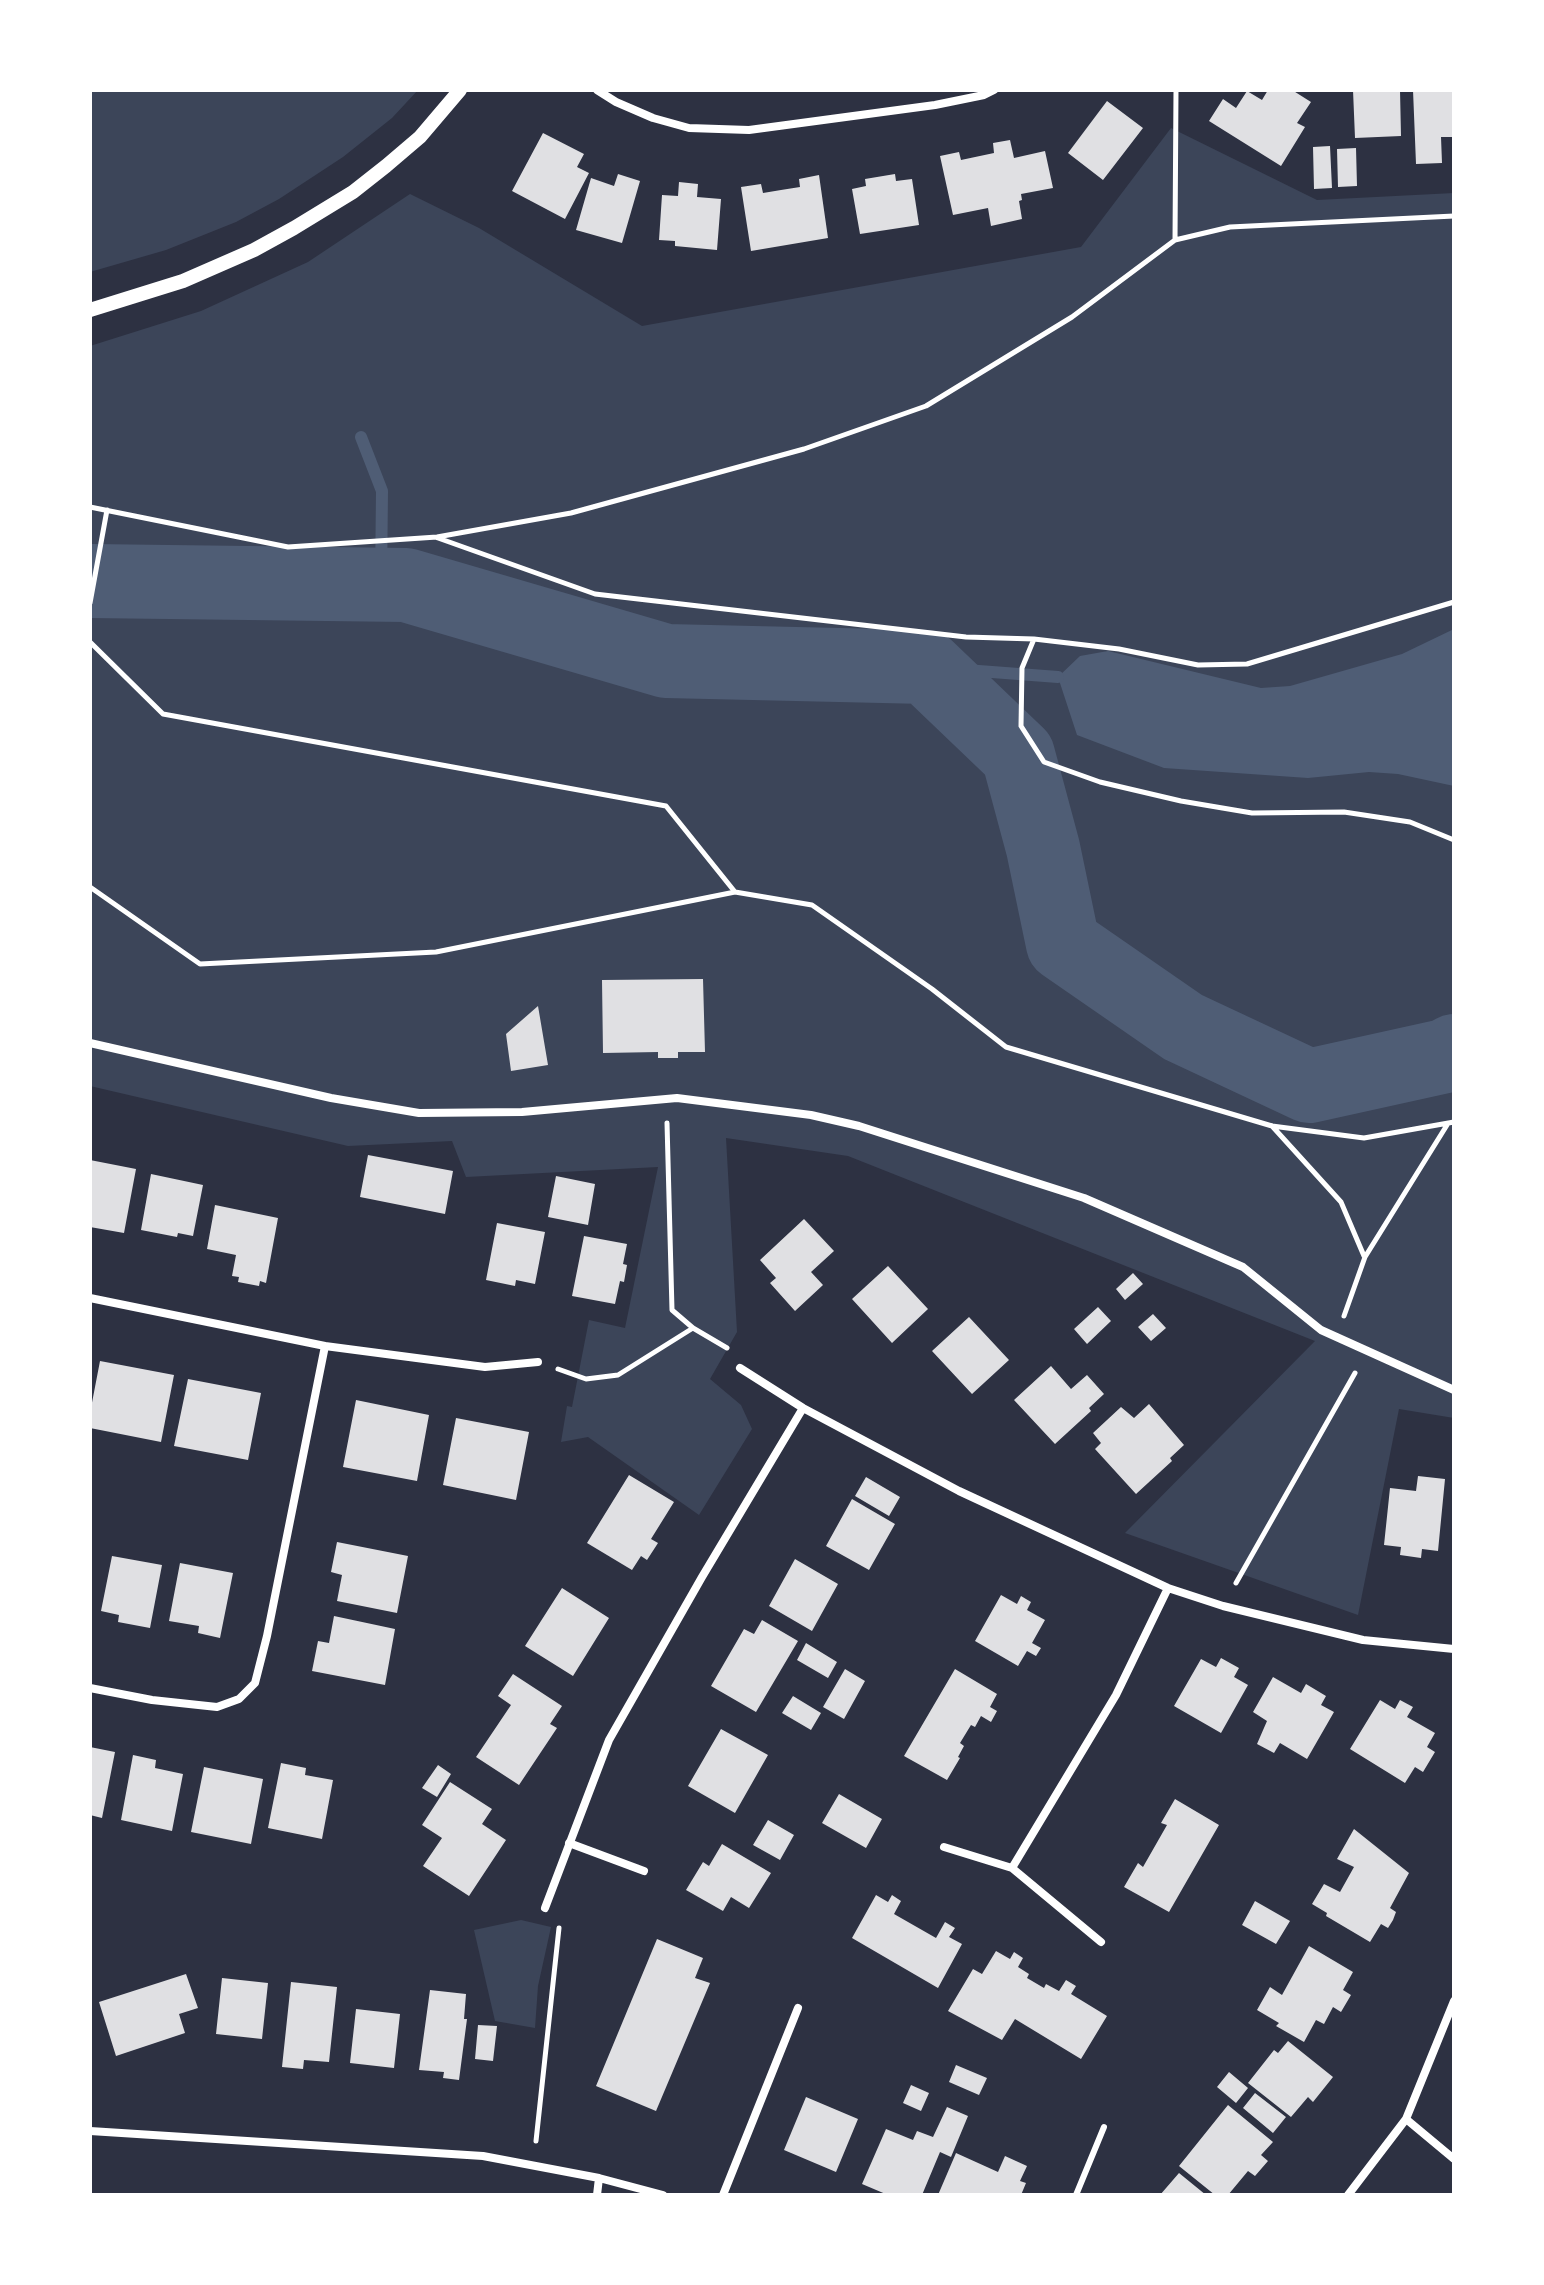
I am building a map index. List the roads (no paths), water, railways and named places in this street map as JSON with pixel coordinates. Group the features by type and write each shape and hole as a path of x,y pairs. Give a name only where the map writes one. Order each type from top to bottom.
{"street":[{"path":"90,310 183,281 254,250 294,228 353,192 386,166 420,137 460,90"},
{"path":"597,90 653,118 689,128 749,130 935,105 994,90"},
{"path":"90,1043 331,1098 419,1113 522,1112 677,1098 811,1115 859,1126 1084,1198 1243,1267 1321,1330 1454,1390"},
{"path":"90,1298 325,1346 485,1367 538,1362"},
{"path":"90,1688 152,1700 217,1707 239,1699 255,1683 325,1346"},
{"path":"740,1368 803,1408 959,1491 1168,1588 1223,1606 1363,1640 1454,1649"},
{"path":"545,1908 609,1740 803,1408"},
{"path":"1012,1868 1116,1695 1168,1588"},
{"path":"569,1843 644,1871"},
{"path":"944,1847 1012,1868 1101,1942"},
{"path":"1348,2195 1406,2119 1454,2001"},
{"path":"723,2195 798,2008"},
{"path":"1406,2119 1454,2159"},
{"path":"90,2131 483,2156 599,2178 663,2195"},
{"path":"597,2195 599,2178"}],"lane":[{"path":"1076,2195 1104,2127"}],"waterway":[{"path":"361,437 382,491 381,585"},
{"path":"90,581 406,585 666,661 926,667 1018,755 1043,848 1063,944 1183,1027 1309,1086 1445,1056 1454,1051"},
{"path":"926,667 1058,677"}]}
